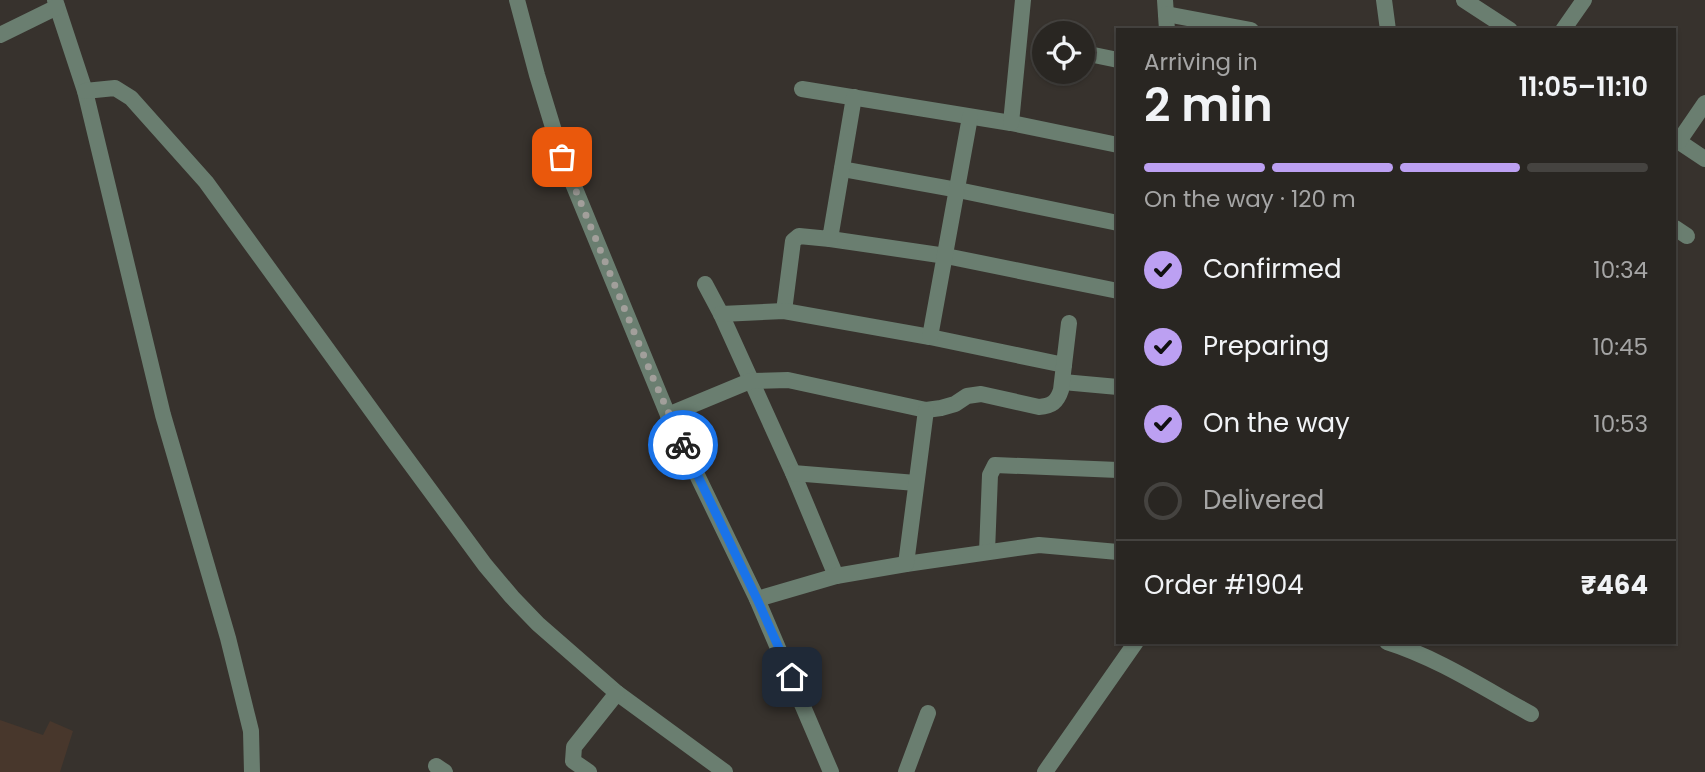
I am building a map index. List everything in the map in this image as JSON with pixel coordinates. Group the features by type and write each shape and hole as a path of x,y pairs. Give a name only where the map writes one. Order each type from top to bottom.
{"street":[{"path":"517,0 562,157 668,415 757,599 831,772"},
{"path":"1011,123 1023,0"},
{"path":"1384,0 1388,28"},
{"path":"1464,0 1507,28"},
{"path":"1564,28 1584,0"},
{"path":"0,35 56,4 85,91 163,415 228,638 251,731 252,772"},
{"path":"1166,14 1240,28"},
{"path":"1095,55 1116,60"},
{"path":"85,91 115,89 131,98 206,182 485,565 538,624 617,693 725,772"},
{"path":"802,89 1011,123 1116,145"},
{"path":"830,239 854,97"},
{"path":"1705,103 1677,140 1705,159"},
{"path":"930,337 970,117"},
{"path":"842,169 1116,223"},
{"path":"784,311 793,241 799,236 946,256 1116,291"},
{"path":"705,284 793,473 836,576"},
{"path":"721,314 784,311 930,337 1064,365"},
{"path":"668,415 750,381 788,380 926,410 942,408 973,394 1046,407 1057,400 1063,382 1069,323"},
{"path":"1063,382 1116,387"},
{"path":"906,564 926,410"},
{"path":"987,552 990,475 995,465 1116,470"},
{"path":"793,473 916,483"},
{"path":"757,599 836,576 987,552 1049,544 1115,548"},
{"path":"1045,772 1135,644"},
{"path":"1393,644 1442,666 1531,714"},
{"path":"589,772 573,761 574,747 617,693"},
{"path":"906,772 928,713"}],"shaded area":[{"path":"0,720 43,735 50,721 73,731 60,772 0,772"}],"way so far":[{"path":"562,157 668,415 683,445"}],"route":[{"path":"683,445 792,677"}]}
